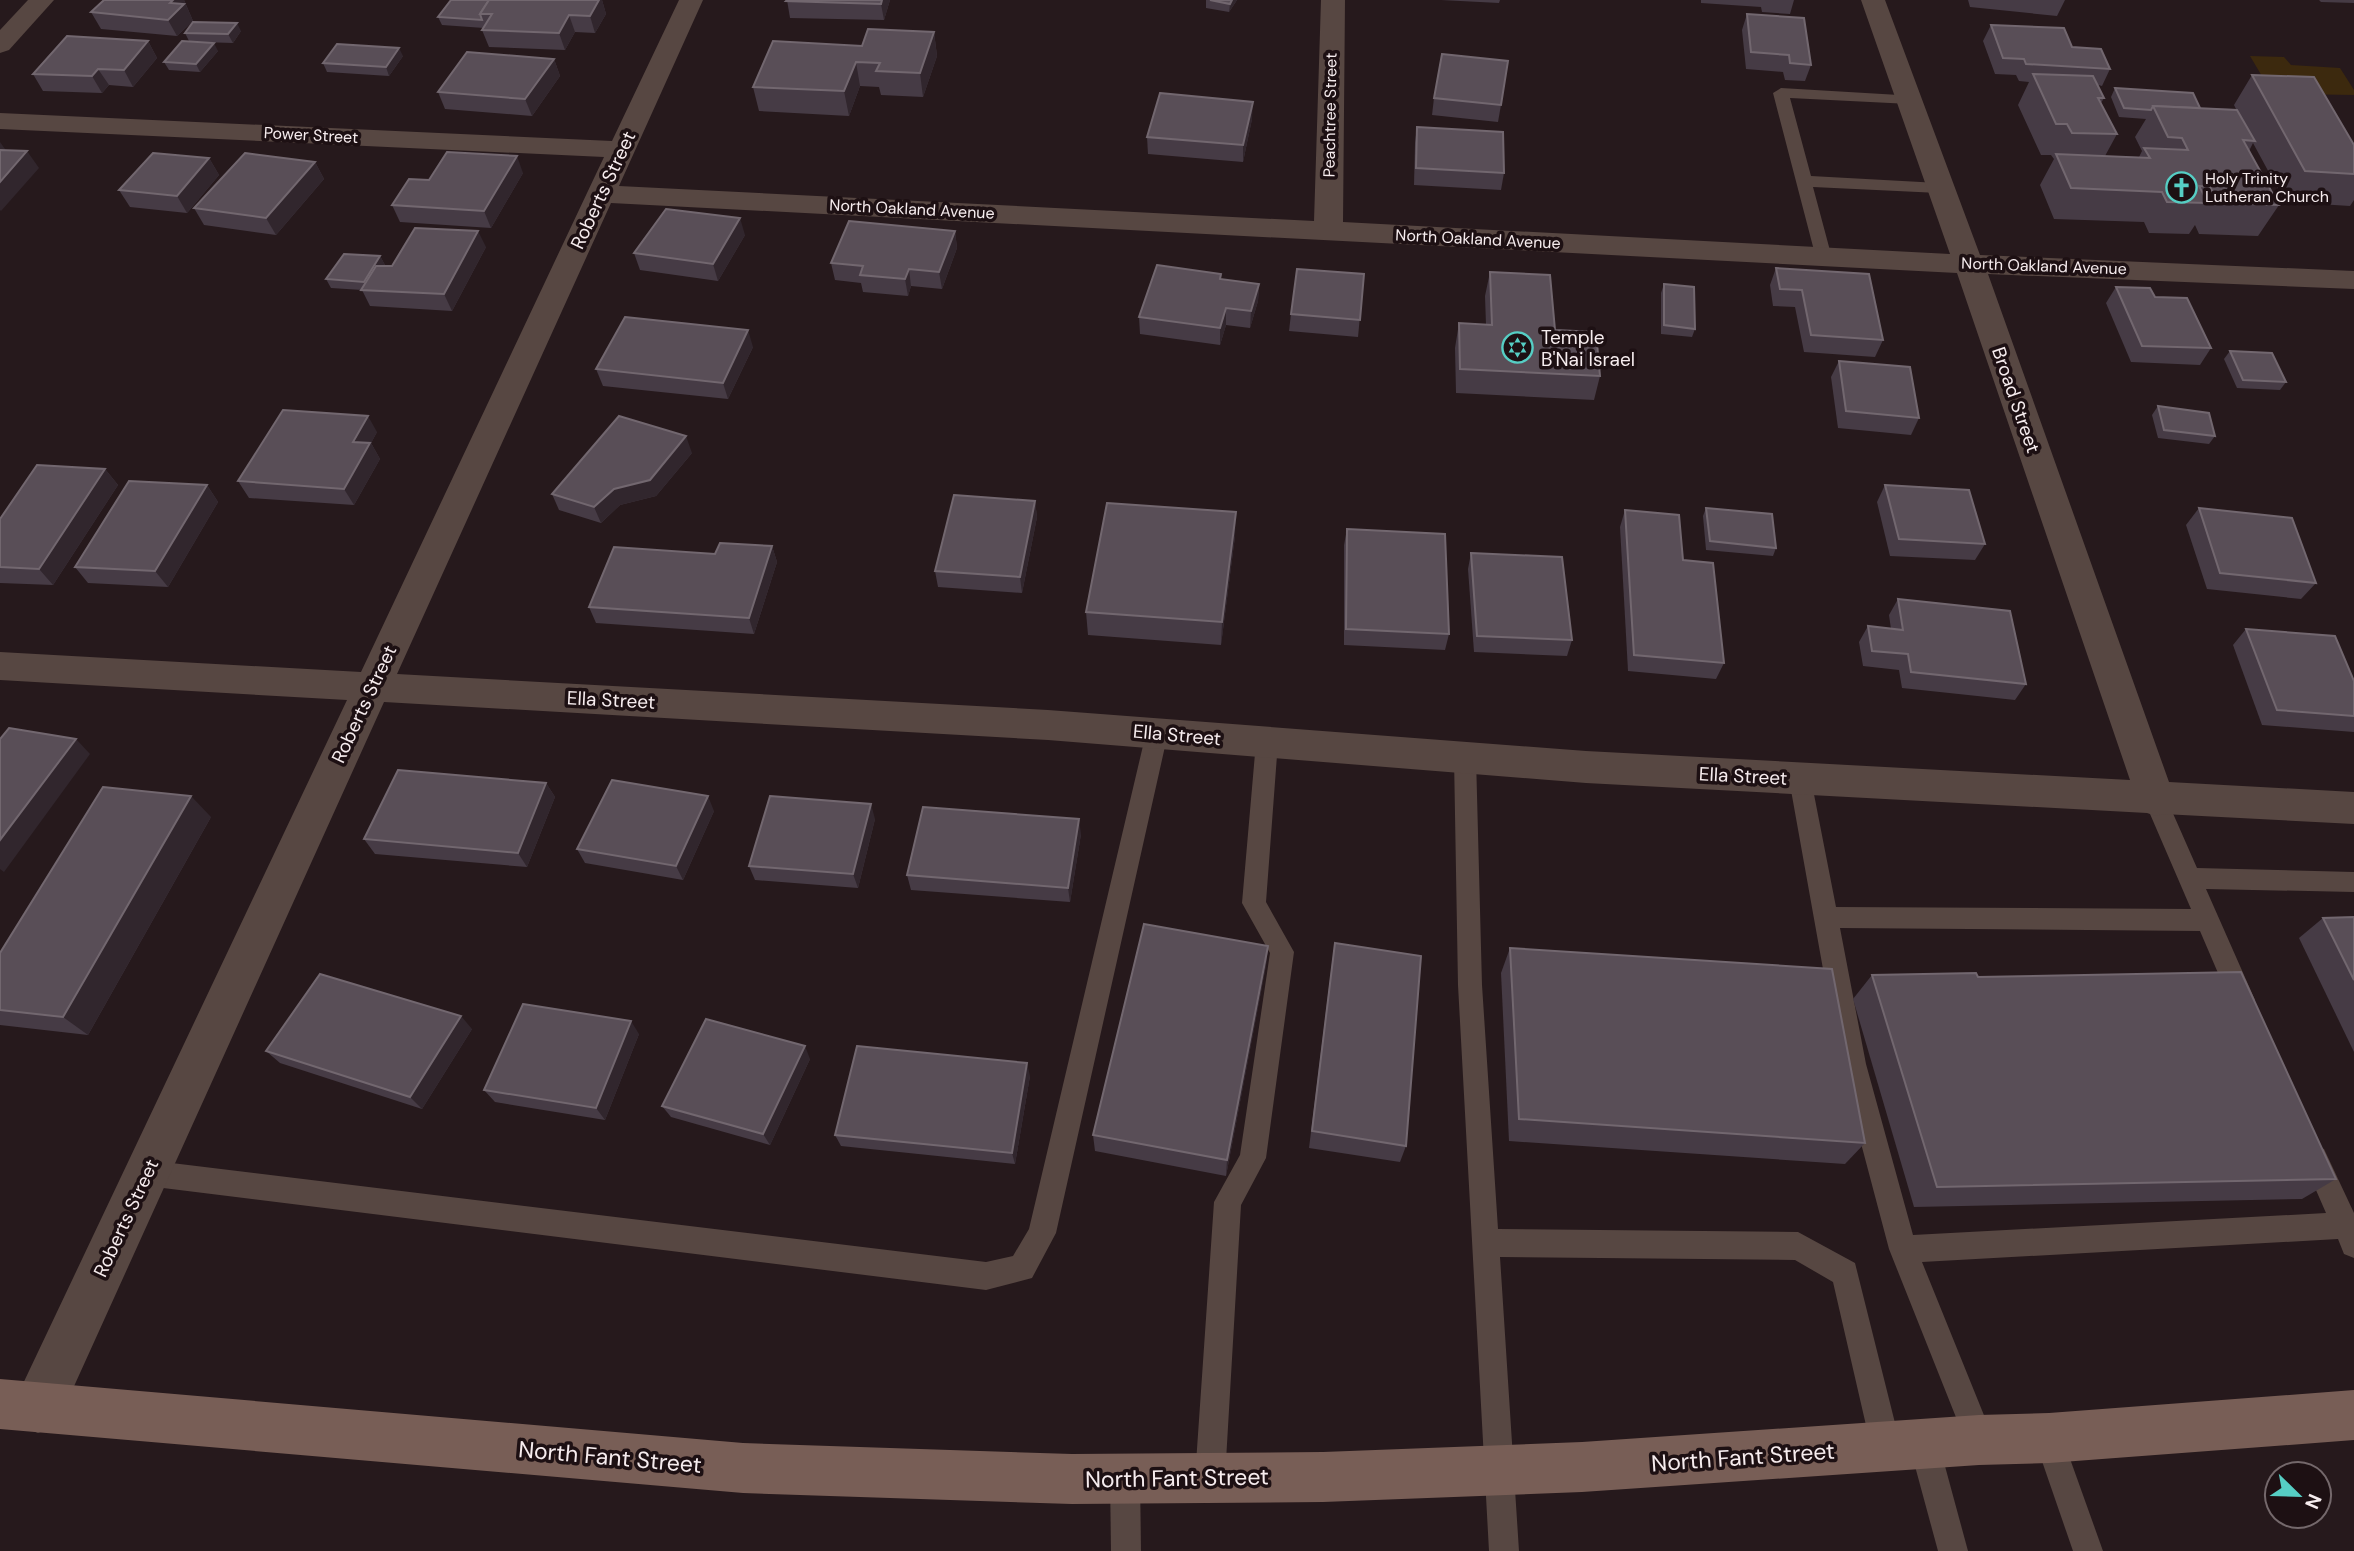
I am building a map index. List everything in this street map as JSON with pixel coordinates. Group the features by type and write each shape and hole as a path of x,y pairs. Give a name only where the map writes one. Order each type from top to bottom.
{"main road":[{"name":"North Fant Street","path":"19,1406 744,1468 1072,1479 1500,1471 1979,1440 2049,1438 2354,1415"}],"street":[{"path":"0,45 42,0"},
{"name":"Roberts Street","path":"19,1406 147,1173 691,0"},
{"name":"Peachtree Street","path":"1328,230 1333,0"},
{"name":"Broad Street","path":"1873,0 1910,99 1939,188 1969,262 2157,800"},
{"name":"Power Street","path":"0,121 622,150"},
{"name":"North Oakland Avenue","path":"602,194 1823,258 2354,280"},
{"name":"Ella Street","path":"0,666 1157,733 1800,779 2157,800 2354,808"}],"lane":[{"path":"1823,258 1781,93 1910,99"},
{"path":"1803,181 1939,188"},
{"path":"147,1173 986,1276 1022,1268 1042,1233 1157,733"},
{"path":"1210,1478 1228,1202 1253,1158 1282,952 1254,903 1267,742"},
{"path":"1465,757 1470,985 1504,1551"},
{"path":"1800,779 1853,1064 1903,1249 1979,1440"},
{"path":"2157,800 2252,1021"},
{"path":"2190,878 2354,882"},
{"path":"1825,917 2207,920"},
{"path":"1903,1249 2350,1234 2304,1136"},
{"path":"1486,1242 1798,1246 1845,1273 1905,1446 1953,1551"},
{"path":"2049,1438 2088,1551"},
{"path":"1125,1478 1126,1551"}],"shaded area":[{"path":"2250,56 2284,57 2291,65 2340,68 2354,90 2354,95 2295,94 2266,83"}],"building":[{"path":"104,0 173,0 170,3 184,4 168,20 91,12"},
{"path":"451,0 489,0 480,14 482,20 438,17"},
{"path":"489,0 599,0 590,16 569,15 559,33 482,30 492,14 480,14"},
{"path":"787,0 882,0 881,4"},
{"path":"1210,0 1232,0 1230,4"},
{"path":"1747,14 1804,18 1811,65 1790,63 1789,55 1751,52"},
{"path":"193,22 237,23 228,34 185,33"},
{"path":"1991,25 2064,28 2072,47 2101,49 2110,69 2026,64 2024,59 2003,58"},
{"path":"868,29 934,32 920,73 876,71 880,63 856,62 844,91 753,87 773,41 862,46"},
{"path":"67,36 148,41 124,70 98,69 92,76 33,74"},
{"path":"182,41 214,43 196,64 164,62"},
{"path":"337,44 399,48 386,67 323,63"},
{"path":"467,52 554,59 525,99 438,92"},
{"path":"1442,54 1508,61 1501,105 1434,98"},
{"path":"2033,74 2093,76 2104,98 2098,98 2117,134 2072,133 2067,124 2056,124"},
{"path":"2252,75 2314,77 2354,145 2354,174 2305,171"},
{"path":"2115,88 2193,93 2200,108 2124,108"},
{"path":"1160,93 1253,102 1243,145 1147,137"},
{"path":"2153,106 2237,110 2255,141 2243,140 2279,205 2219,203 2210,187 2199,186 2208,203 2167,202 2162,192 2071,188 2056,154 2150,158 2144,148 2188,150 2182,138 2168,137"},
{"path":"1417,127 1503,132 1504,173 1416,168"},
{"path":"0,150 27,151 0,182"},
{"path":"447,152 517,156 484,211 392,205 409,179 429,180"},
{"path":"153,153 209,158 177,196 119,190"},
{"path":"245,153 315,162 266,218 194,208"},
{"path":"666,209 740,218 713,264 634,253"},
{"path":"849,221 955,231 939,272 909,269 905,279 860,275 863,266 831,263"},
{"path":"415,228 478,231 444,294 361,290 376,266 392,266"},
{"path":"344,254 380,256 364,282 326,279"},
{"path":"1157,265 1221,274 1220,279 1259,284 1251,311 1226,308 1220,328 1139,317"},
{"path":"1776,268 1869,274 1883,340 1811,335 1802,290 1780,289"},
{"path":"1297,269 1364,274 1360,320 1291,314"},
{"name":"Temple B'Nai Israel","path":"1490,272 1550,275 1555,330 1596,332 1600,376 1460,369 1459,323 1492,325"},
{"path":"1664,284 1694,287 1695,329 1664,325"},
{"path":"2116,287 2150,288 2155,297 2187,298 2211,348 2142,346"},
{"path":"625,317 748,330 723,383 596,369"},
{"path":"2230,351 2272,353 2286,382 2243,380"},
{"path":"1839,361 1910,367 1919,418 1846,411"},
{"path":"2158,406 2209,413 2215,436 2164,430"},
{"path":"283,410 368,416 353,442 370,443 344,489 238,481"},
{"path":"619,416 686,436 650,480 614,489 594,507 552,494"},
{"path":"37,465 105,469 39,569 0,567 0,519"},
{"path":"129,481 207,485 155,571 75,567"},
{"path":"1885,485 1969,490 1985,544 1899,539"},
{"path":"954,495 1035,501 1020,577 935,571"},
{"path":"1107,503 1236,512 1222,622 1086,612"},
{"path":"1706,508 1772,514 1776,548 1710,541"},
{"path":"2199,508 2292,518 2316,583 2220,573"},
{"path":"1625,510 1679,515 1683,560 1713,563 1724,663 1634,655"},
{"path":"1347,529 1445,534 1449,634 1346,629"},
{"path":"720,543 772,546 749,618 589,607 614,547 715,554"},
{"path":"1471,553 1562,557 1572,640 1477,636"},
{"path":"1898,599 2010,611 2026,684 1911,672 1908,654 1872,651 1868,626 1903,630"},
{"path":"2246,629 2335,636 2354,681 2354,716 2277,710"},
{"path":"9,728 76,739 0,840 0,739"},
{"path":"398,770 546,783 518,853 364,839"},
{"path":"612,780 708,796 676,866 577,849"},
{"path":"103,787 191,796 63,1017 0,1010 0,953"},
{"path":"770,796 871,804 853,874 749,866"},
{"path":"923,807 1079,819 1068,888 907,875"},
{"path":"2354,917 2354,980 2323,918"},
{"path":"1144,924 1268,946 1227,1160 1093,1135"},
{"path":"1335,943 1421,956 1406,1146 1312,1131"},
{"path":"1510,948 1832,969 1865,1143 1519,1119"},
{"path":"2241,972 2336,1179 1937,1187 1872,975 1976,973 1978,977"},
{"path":"320,974 461,1016 410,1097 266,1051"},
{"path":"523,1004 631,1021 596,1108 484,1090"},
{"path":"706,1019 805,1046 763,1134 662,1106"},
{"path":"857,1046 1027,1063 1012,1153 835,1135"}],"place":[{"name":"Holy Trinity Lutheran Church","path":"2182,187"},
{"name":"Temple B'Nai Israel","path":"1518,348"}]}
